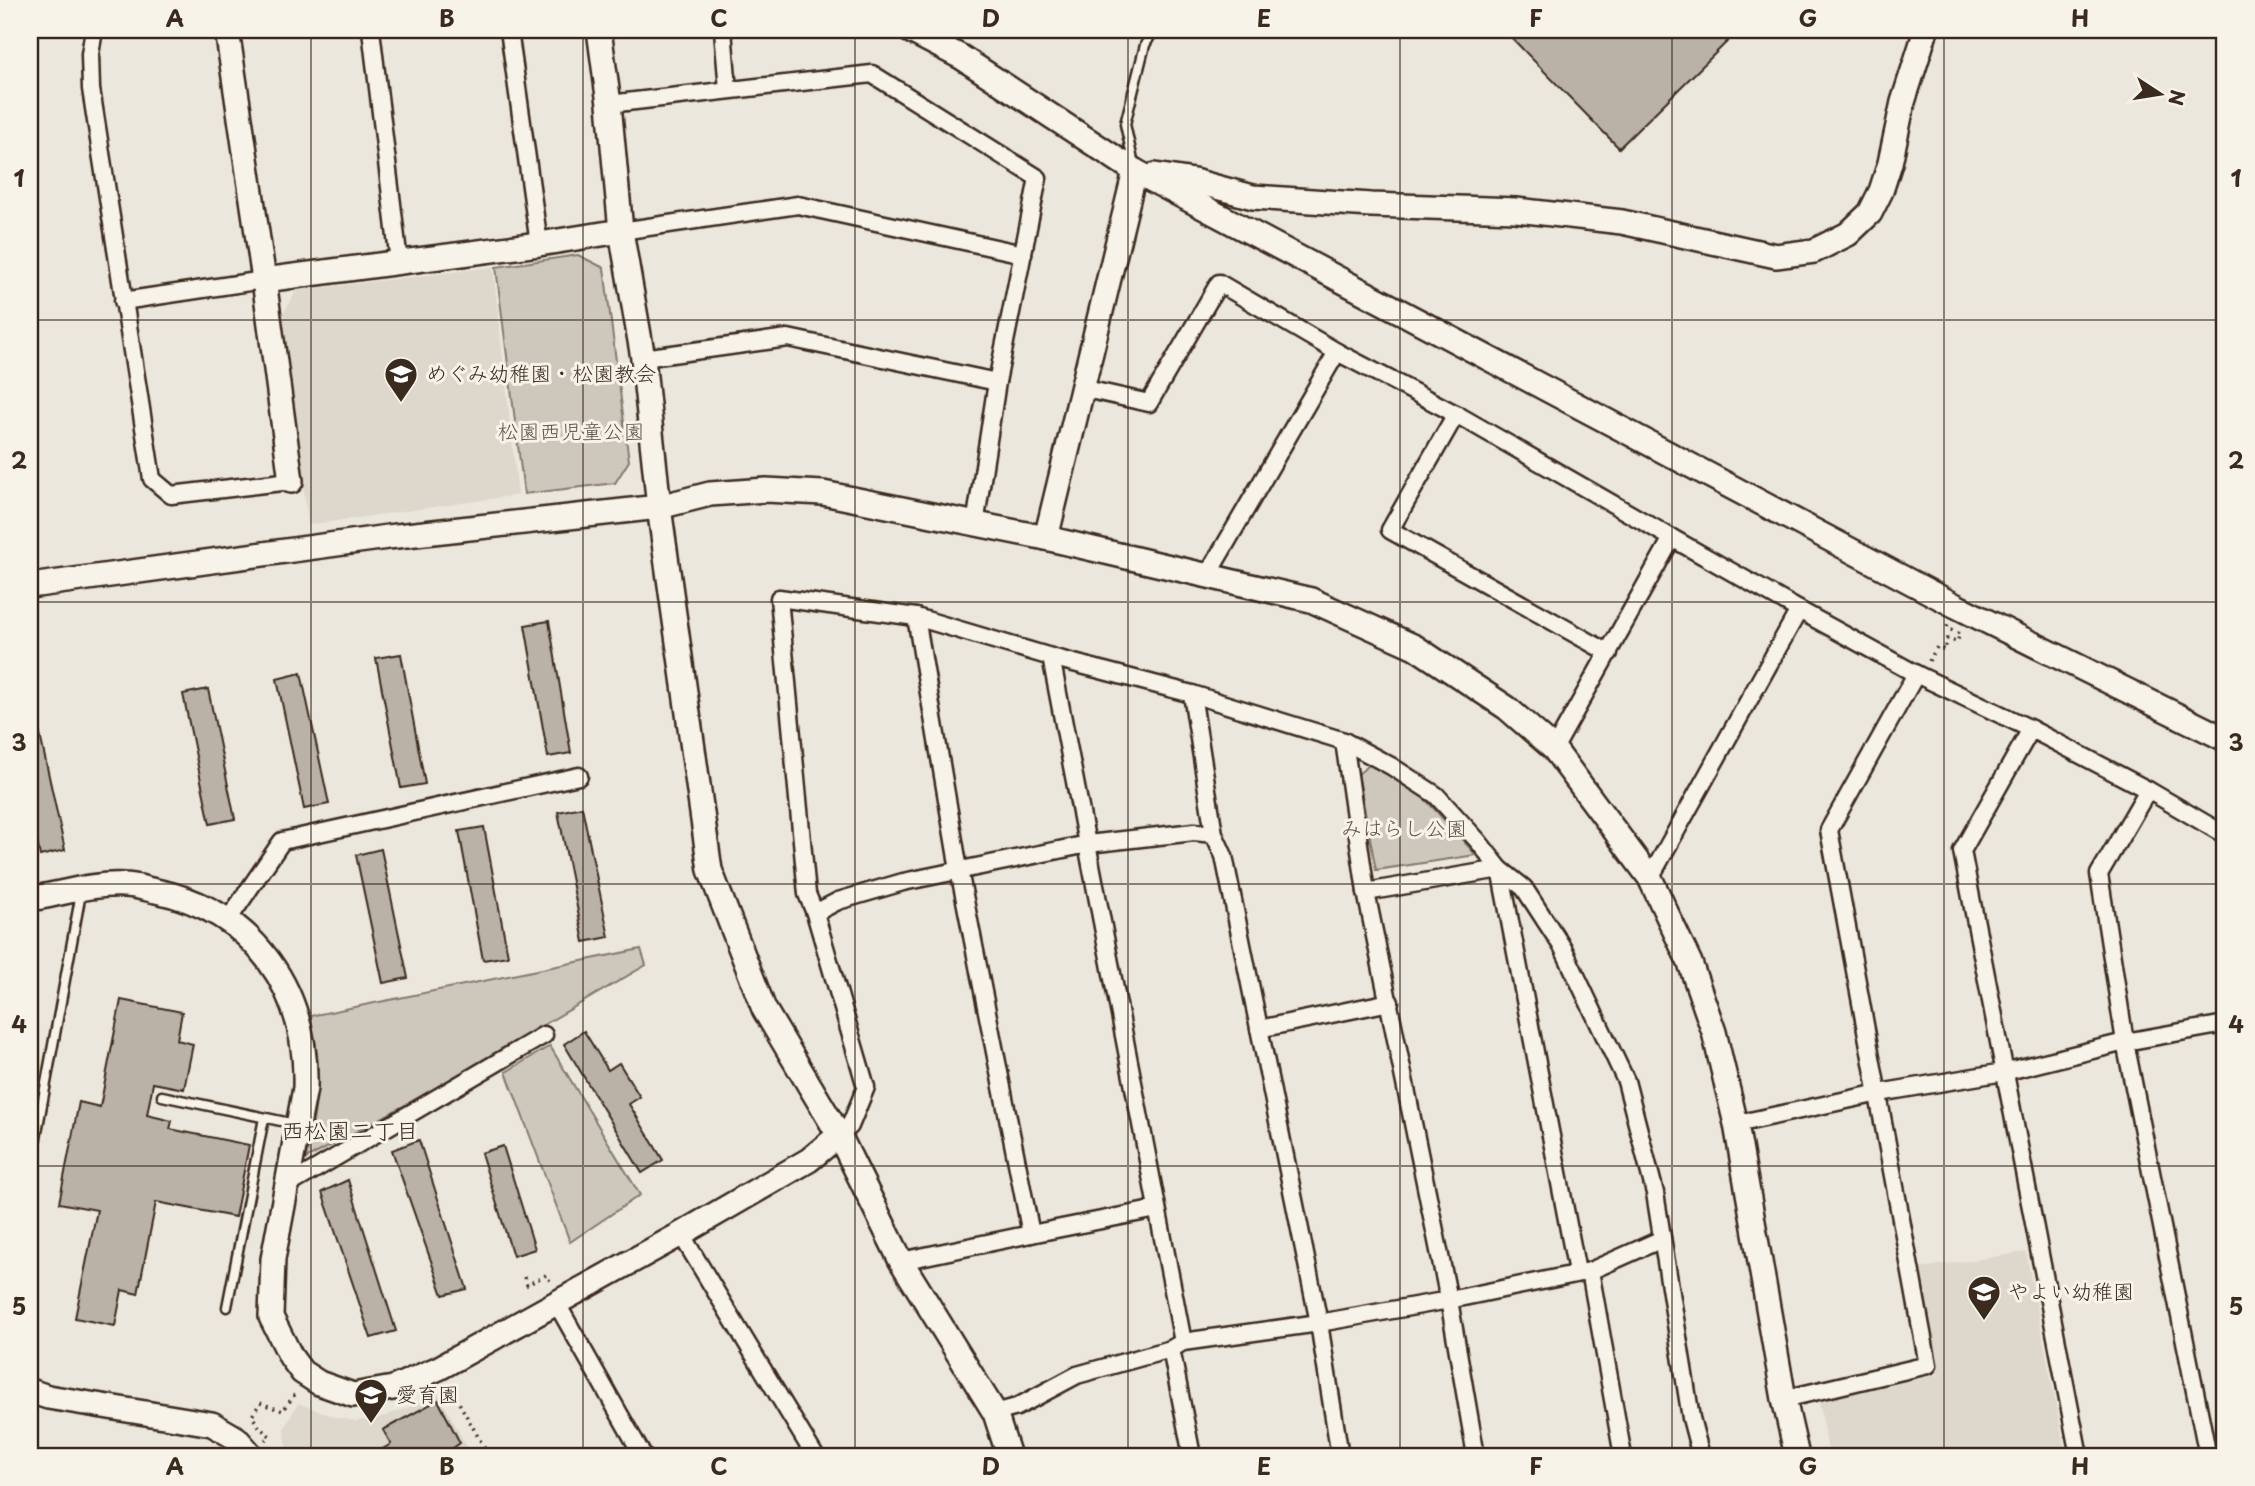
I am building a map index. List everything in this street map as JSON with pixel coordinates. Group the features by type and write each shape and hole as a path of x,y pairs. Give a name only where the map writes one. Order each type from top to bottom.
{"street":[{"path":"94,30 90,54 91,89 152,479 171,495 291,481 227,30"},
{"path":"371,30 399,262"},
{"path":"509,30 539,244"},
{"path":"599,30 621,231 643,358 659,507 710,870 764,1009 839,1135 901,1261 995,1413 1009,1456"},
{"path":"723,30 728,90"},
{"path":"909,30 961,57 1135,171 1956,606 2225,740"},
{"path":"1135,171 1194,181 1253,197 1516,210 1622,222 1776,256 1814,251 1848,234 1870,213 1890,163 1903,103 1926,30"},
{"path":"609,104 872,74 1038,178 997,382 975,524"},
{"path":"1046,538 1135,171"},
{"path":"123,301 539,244 798,205 1023,254"},
{"path":"1081,388 1149,403 1219,284 1337,352 1455,414 1799,610 1916,674 2031,729 2148,790 2225,835"},
{"path":"643,358 788,338 997,382"},
{"path":"1207,576 1337,352"},
{"path":"1455,414 1390,530 1609,653"},
{"path":"30,586 388,537 659,507 710,494 766,490 812,492 1046,538 1311,600 1415,647 1507,708 1554,749 1650,878 1690,963 1710,1021 1736,1124 1784,1399 1797,1456"},
{"path":"1554,749 1672,538"},
{"path":"30,900 125,885 177,895 228,920 267,959 290,997 303,1042 305,1063 298,1125 273,1259 271,1317 290,1357 302,1373 319,1383 353,1395 393,1388 439,1368 557,1304 808,1160 850,1126 866,1087 807,894 779,598 916,617 1051,657 1192,694 1344,741 1391,766 1436,795 1500,869 1524,888 1563,948 1626,1081 1655,1193 1690,1419 1701,1456"},
{"path":"1650,878 1799,610"},
{"path":"916,617 959,870 1031,1234"},
{"path":"1051,657 1157,1209 1192,1456"},
{"path":"1784,1399 1928,1365 1829,830 1916,674"},
{"path":"1192,694 1214,834 1224,856 1319,1323 1339,1456"},
{"path":"2031,729 1962,851 2079,1456"},
{"path":"1344,741 1366,892 1390,1002 1476,1456"},
{"path":"228,920 282,841 579,776"},
{"path":"2148,790 2099,874 2125,1042 2208,1456"},
{"path":"815,913 838,901 903,882 1088,844 1194,832 1214,834"},
{"path":"1366,892 1500,869"},
{"path":"1500,869 1623,1456"},
{"path":"1259,1028 1390,1002"},
{"path":"1736,1124 1879,1093 2004,1072 2125,1042 2225,1024"},
{"path":"285,1187 544,1035"},
{"path":"901,1261 1157,1209"},
{"path":"681,1234 815,1456"},
{"path":"995,1413 1017,1407 1077,1375 1177,1346 1448,1300 1583,1271 1662,1239"},
{"path":"557,1304 643,1456"},
{"path":"30,1391 48,1397 212,1424 236,1438 251,1454"}],"lane":[{"path":"1135,171 1125,124 1145,45 1154,30"},
{"path":"30,1170 81,890"},
{"path":"162,1096 298,1125"},
{"path":"227,1307 264,1118"}],"path":[{"path":"1916,674 1923,659 1929,661 1937,647 1945,650 1947,639 1957,642 1960,634 1947,628 1956,606"},
{"path":"439,1368 489,1456"},
{"path":"251,1454 270,1436 252,1416 260,1403 283,1411 298,1390 302,1373"}],"shaded area":[{"name":"めぐみ幼稚園・松園教会","path":"493,267 518,495 308,525 283,314 296,291"},
{"name":"やよい幼稚園","path":"2026,1252 2066,1456 1829,1456 1819,1401 1936,1375 1920,1268"},
{"name":"愛育園","path":"438,1393 472,1456 296,1456 287,1448 284,1429 298,1403 338,1418 356,1421 377,1419"}],"green space":[{"name":"松園西児童公園","path":"578,255 604,268 629,461 615,483 524,494 496,267"},
{"name":"みはらし公園","path":"1373,762 1425,799 1476,855 1376,870 1358,774"},
{"path":"641,949 646,965 422,1096 306,1159 318,1071 310,1016"},
{"path":"550,1046 640,1195 570,1242 506,1072"}],"building":[{"path":"1504,30 1739,30 1619,148"},
{"path":"549,621 571,753 548,757 525,625"},
{"path":"401,654 425,784 401,788 376,658"},
{"path":"301,673 329,804 304,809 277,679"},
{"path":"208,689 235,819 210,824 183,694"},
{"path":"37,721 65,850 40,856 30,807 30,722"},
{"path":"582,807 609,937 584,942 558,812"},
{"path":"484,827 508,956 483,960 459,831"},
{"path":"381,849 408,978 383,983 356,855"},
{"path":"121,1000 182,1012 177,1040 193,1044 184,1089 153,1083 147,1115 172,1121 170,1129 249,1145 235,1217 156,1202 138,1294 122,1290 115,1326 75,1318 97,1210 59,1203 79,1102 100,1107"},
{"path":"584,1031 608,1070 619,1063 640,1097 629,1104 663,1160 642,1173 564,1044"},
{"path":"419,1140 467,1289 443,1295 392,1150"},
{"path":"503,1146 535,1249 513,1256 481,1153"},
{"path":"348,1180 396,1331 371,1338 322,1192"},
{"path":"438,1400 460,1443 442,1456 371,1456 391,1444 383,1430"}],"place":[{"name":"めぐみ幼稚園・松園教会","path":"401,404"},
{"name":"やよい幼稚園","path":"1984,1322"},
{"name":"愛育園","path":"371,1425"}],"district":[{"name":"西松園二丁目","path":"350,1131"}]}
